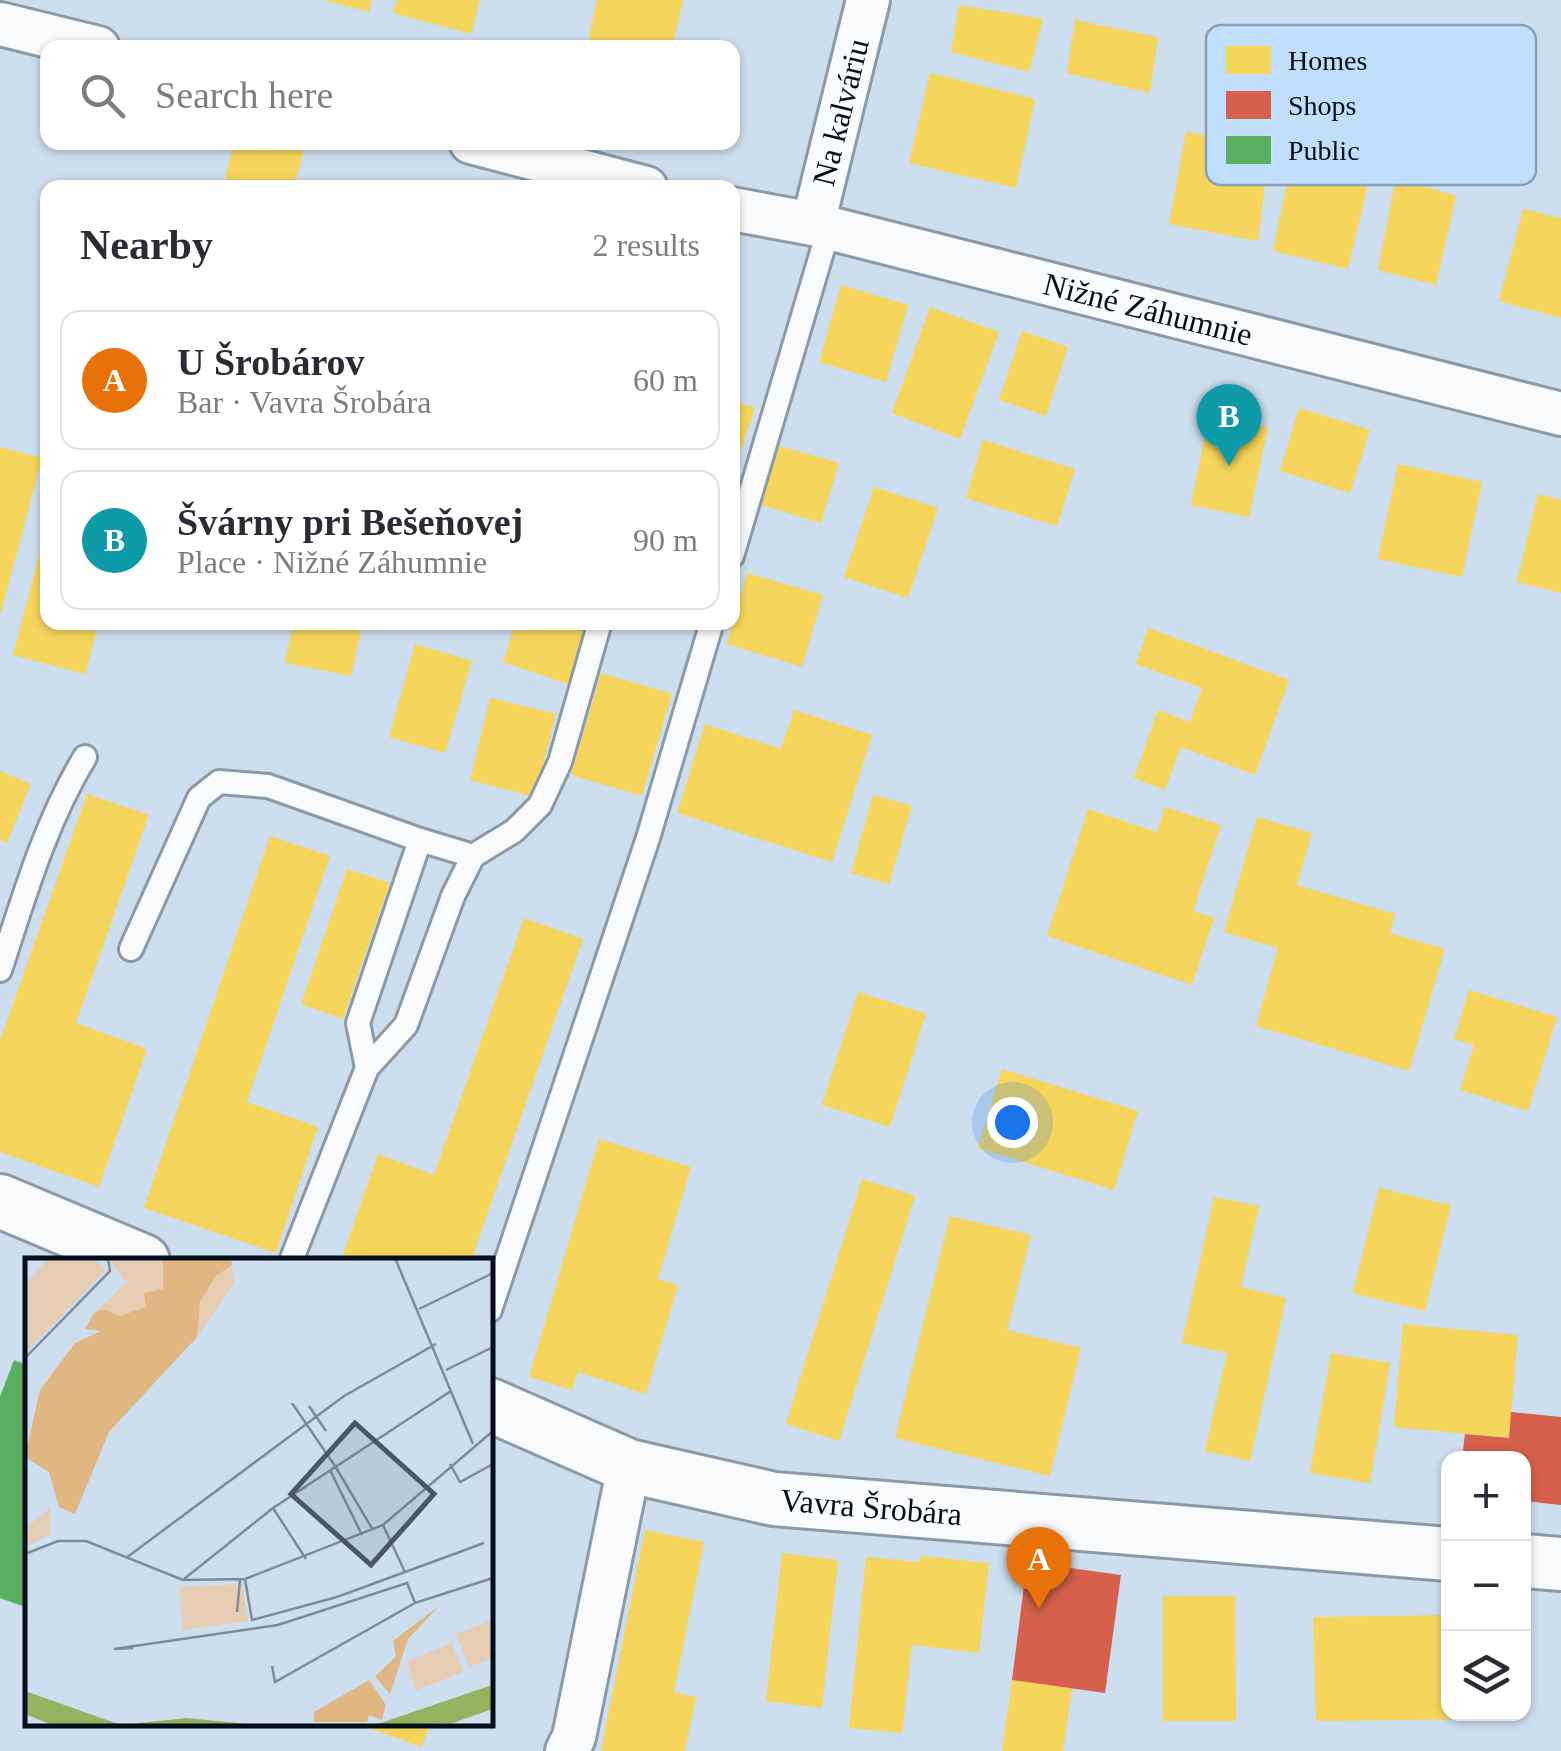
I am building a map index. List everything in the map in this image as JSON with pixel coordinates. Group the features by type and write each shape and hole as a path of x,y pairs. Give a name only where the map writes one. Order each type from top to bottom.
{"street":[{"name":"Na kalváriu","path":"821,226 868,0"},
{"path":"0,24 65,40"},
{"path":"501,150 616,180"},
{"name":"Nižné Záhumnie","path":"740,211 821,226 1561,414"},
{"path":"0,1202 136,1258"},
{"name":"Vavra Šrobára","path":"492,1407 628,1466 774,1499 1441,1553"},
{"path":"567,1751 574,1738 628,1466"},
{"path":"1531,1561 1561,1564"}],"lane":[{"path":"740,526 821,226"},
{"path":"292,1258 367,1068 406,1026 452,896 473,856 514,831 540,805 560,762 598,630"},
{"path":"492,1304 648,838 710,630"},
{"path":"0,970 38,856 66,789 86,757"},
{"path":"130,949 198,798 219,782 268,786 473,856"},
{"path":"367,1068 358,1024 420,840"}],"building: Homes":[{"path":"324,0 372,0 369,12"},
{"path":"397,0 480,0 471,34 393,13"},
{"path":"597,0 683,0 674,40 589,40"},
{"path":"959,5 1043,19 1029,72 951,52"},
{"path":"1075,20 1158,37 1150,93 1067,73"},
{"path":"930,73 1035,99 1016,188 909,163"},
{"path":"1186,132 1206,136 1206,185 1265,185 1258,241 1169,224"},
{"path":"232,150 304,150 296,180 225,180"},
{"path":"1287,185 1368,185 1348,269 1273,251"},
{"path":"1395,185 1419,185 1456,196 1436,285 1378,270"},
{"path":"1523,209 1561,218 1561,318 1499,301"},
{"path":"841,285 908,305 886,382 819,362"},
{"path":"930,307 999,332 960,439 892,413"},
{"path":"1022,331 1068,347 1046,416 999,400"},
{"path":"740,403 755,408 740,452"},
{"path":"1299,408 1370,430 1350,493 1280,471"},
{"path":"1209,415 1268,427 1249,517 1191,505"},
{"path":"983,440 1075,469 1057,526 966,498"},
{"path":"779,446 839,463 821,523 762,505"},
{"path":"0,447 40,457 40,466 0,613"},
{"path":"1398,464 1482,482 1462,577 1378,559"},
{"path":"874,487 938,508 908,598 844,577"},
{"path":"1538,494 1561,500 1561,593 1517,582"},
{"path":"40,552 40,630 97,630 85,674 13,655"},
{"path":"747,573 823,595 802,667 727,644 731,630 740,630 740,598"},
{"path":"1148,628 1289,680 1255,775 1181,747 1165,790 1134,778 1158,710 1190,722 1202,688 1136,664"},
{"path":"292,630 361,630 351,676 285,663"},
{"path":"513,630 586,630 568,684 503,662"},
{"path":"415,644 472,661 445,753 389,737"},
{"path":"601,673 672,694 642,796 571,775"},
{"path":"490,698 556,714 535,797 470,780"},
{"path":"794,710 872,735 832,862 677,813 705,724 781,749"},
{"path":"0,771 31,784 7,843 0,840"},
{"path":"87,794 149,815 76,1023 147,1049 99,1187 0,1152 0,1041"},
{"path":"873,795 912,806 889,884 851,873"},
{"path":"1165,807 1221,825 1193,911 1214,918 1192,985 1047,936 1088,809 1157,832"},
{"path":"1257,817 1312,833 1297,885 1395,914 1390,933 1445,949 1409,1071 1256,1026 1278,948 1224,932"},
{"path":"270,836 330,856 247,1102 318,1127 276,1253 144,1208"},
{"path":"347,869 390,883 343,1019 301,1004"},
{"path":"524,918 583,939 472,1258 342,1258 378,1154 434,1175"},
{"path":"1469,990 1557,1017 1528,1111 1460,1090 1474,1045 1454,1039"},
{"path":"858,992 926,1014 890,1127 822,1105"},
{"path":"1002,1069 1138,1111 1114,1190 978,1148"},
{"path":"599,1139 691,1167 658,1279 678,1285 646,1394 578,1372 572,1390 529,1377"},
{"path":"862,1179 915,1196 839,1441 786,1424"},
{"path":"1379,1188 1451,1205 1425,1311 1353,1293"},
{"path":"1214,1197 1259,1206 1241,1287 1286,1298 1250,1461 1205,1451 1227,1353 1182,1343"},
{"path":"950,1216 1031,1235 1007,1330 1081,1348 1050,1476 895,1438"},
{"path":"1403,1324 1518,1335 1509,1438 1394,1427"},
{"path":"1331,1353 1390,1363 1370,1483 1310,1473"},
{"path":"645,1530 704,1542 674,1692 696,1697 685,1751 601,1751"},
{"path":"782,1553 838,1560 822,1708 766,1701"},
{"path":"921,1556 989,1563 979,1653 912,1645 902,1733 849,1728 866,1557 920,1562"},
{"path":"1163,1596 1235,1596 1236,1721 1163,1721"},
{"path":"1441,1615 1441,1720 1316,1721 1313,1617"},
{"path":"1012,1680 1072,1688 1063,1751 1002,1751"},
{"path":"363,1726 429,1726 422,1747"}],"building: Shops":[{"path":"1511,1412 1561,1417 1561,1505 1531,1502 1531,1451 1463,1451 1465,1434 1509,1438"},
{"path":"1027,1562 1121,1575 1105,1693 1012,1680"}],"building: Public":[{"path":"14,1360 25,1364 25,1607 0,1598 0,1397"}],"place":[{"name":"Švárny pri Bešeňovej","path":"1229,466"},
{"name":"U Šrobárov","path":"1039,1609"}]}
